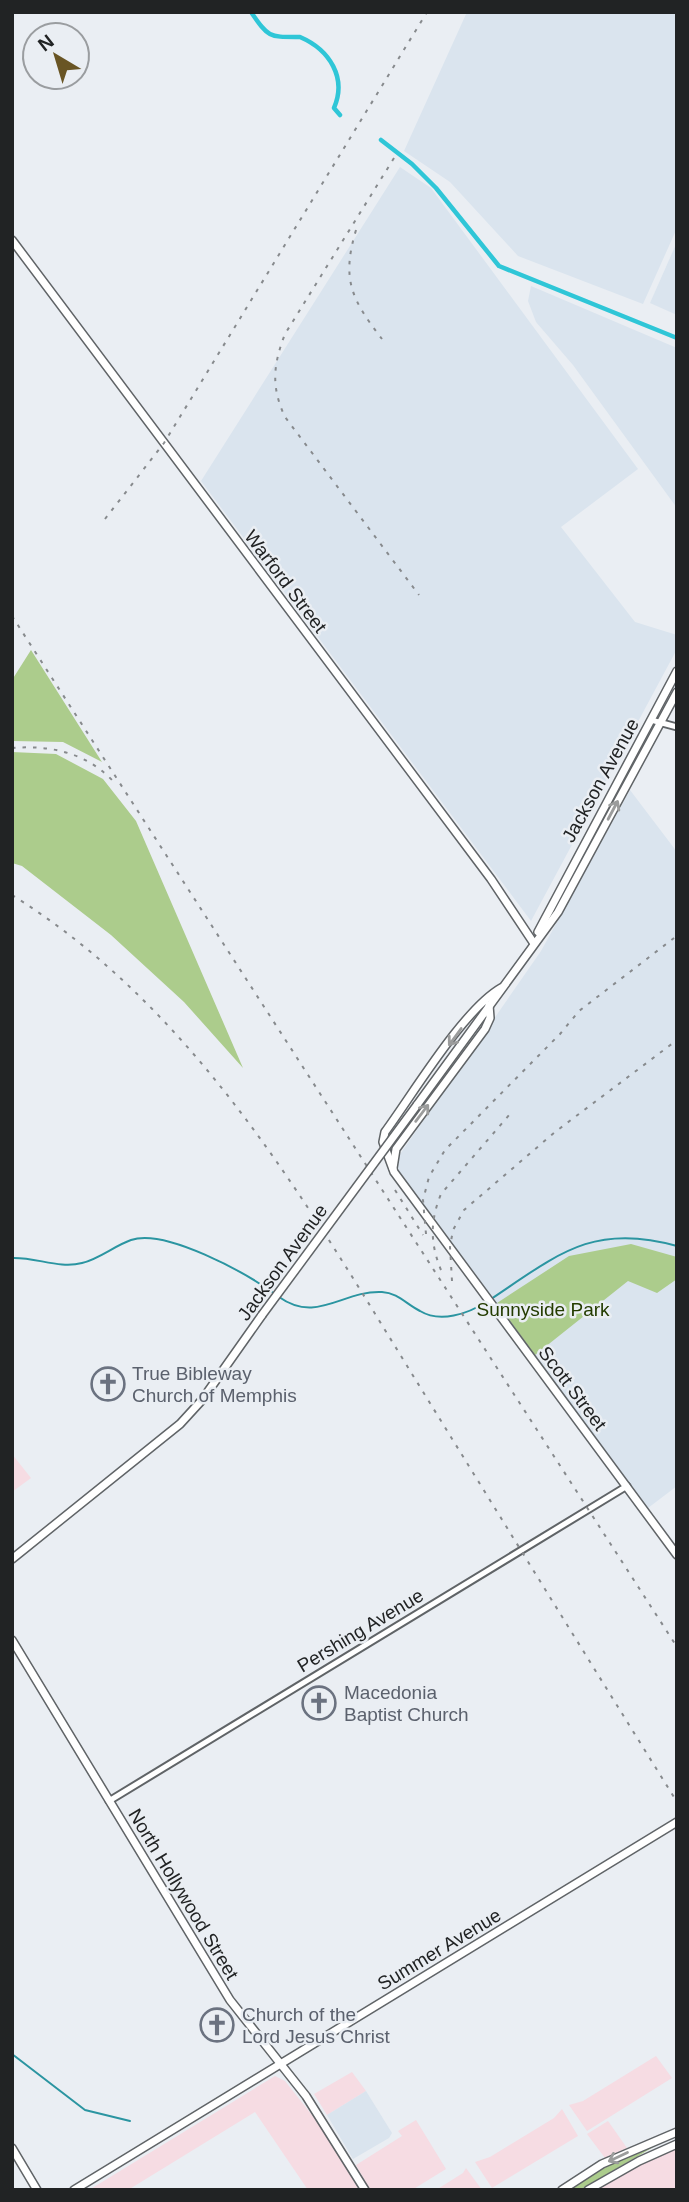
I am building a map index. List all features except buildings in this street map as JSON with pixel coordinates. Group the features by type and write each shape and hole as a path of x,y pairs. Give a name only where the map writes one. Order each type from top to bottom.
{"main road":[{"name":"Warford Street","path":"12,240 491,879 533,942"},
{"name":"Jackson Avenue","path":"533,942 677,671"},
{"name":"Jackson Avenue","path":"12,1559 180,1424 202,1400 533,942 558,912 677,692"},
{"name":"Scott Street","path":"501,988 487,996 470,1016 384,1132 383,1142 394,1172 677,1555"},
{"path":"394,1172 396,1149 485,1029 489,1005"},
{"name":"North Hollywood Street","path":"12,1640 230,2000 324,2123 365,2190"},
{"name":"Summer Avenue","path":"74,2190 677,1822"},
{"path":"562,2190 602,2164 677,2132"},
{"path":"588,2190 639,2161 677,2144"},
{"path":"12,2148 37,2190"}],"street":[{"path":"651,720 677,727"},
{"name":"Pershing Avenue","path":"109,1801 627,1486"}],"shaded area":[{"path":"467,12 677,12 677,228 643,304 518,256 450,182 404,151"},
{"path":"400,167 431,188 638,469 561,527 635,622 677,635 677,649 531,921 201,481"},
{"path":"677,242 677,315 650,303"},
{"path":"531,286 677,348 677,508 573,365 536,322 528,301"},
{"path":"630,790 677,852 677,1486 648,1508 399,1171 396,1160 541,951"},
{"path":"12,1454 31,1478 12,1492"},
{"path":"656,2056 672,2078 587,2131 569,2105 583,2101"},
{"path":"352,2072 366,2091 327,2115 314,2094"},
{"path":"275,2076 285,2081 323,2129 359,2190 308,2190 255,2112 128,2190 89,2190"},
{"path":"366,2091 392,2133 389,2138 353,2159 327,2115"},
{"path":"562,2109 578,2136 492,2188 475,2162 490,2157 554,2118"},
{"path":"416,2120 446,2169 412,2190 370,2190 356,2165 402,2136 398,2131"},
{"path":"608,2121 627,2148 605,2158 587,2134"},
{"path":"677,2148 677,2190 595,2190 629,2170"},
{"path":"466,2168 482,2190 436,2190 463,2173"}],"green space":[{"path":"31,650 102,762 63,742 12,741 12,680"},
{"path":"12,752 56,754 103,779 136,821 243,1068 184,1002 111,935 22,866 12,863"},
{"name":"Sunnyside Park","path":"631,1244 677,1257 677,1279 657,1293 628,1281 535,1355 497,1303 569,1256"},
{"path":"667,2139 580,2190 568,2190 613,2163"}],"waterway":[{"path":"251,12 271,34 300,37 320,49 327,57 337,76 338,97 334,108 340,115"},
{"path":"381,140 412,164 436,188 499,266 677,338"},
{"path":"491,1299 536,1269 577,1247 622,1238 677,1246"},
{"path":"12,1258 56,1264 82,1263 131,1240 164,1240 226,1265 275,1294"},
{"path":"279,1297 293,1304 318,1307 355,1296 382,1292 397,1297 428,1315 445,1317 471,1310 486,1302"},
{"path":"12,2054 85,2110 130,2121"}],"railway":[{"path":"105,519 164,443 427,12"},
{"path":"394,158 285,334 275,376 277,396 285,417 419,595"},
{"path":"356,230 350,263 352,289 363,313 382,339"},
{"path":"12,616 677,1647"},
{"path":"12,748 66,752 90,763 112,780"},
{"path":"12,895 79,943 140,997 196,1057 247,1120 339,1256 677,1802"},
{"path":"426,1234 423,1200 429,1177 445,1150 560,1034 579,1011 674,938"},
{"path":"452,1281 450,1247 453,1230 464,1210 555,1132 677,1040"},
{"path":"441,1270 433,1232 441,1194 510,1114"},
{"path":"395,1190 423,1235"}],"place":[{"name":"True Bibleway Church of Memphis","path":"108,1384"},
{"name":"Macedonia Baptist Church","path":"319,1703"},
{"name":"Church of the Lord Jesus Christ","path":"217,2025"}]}
